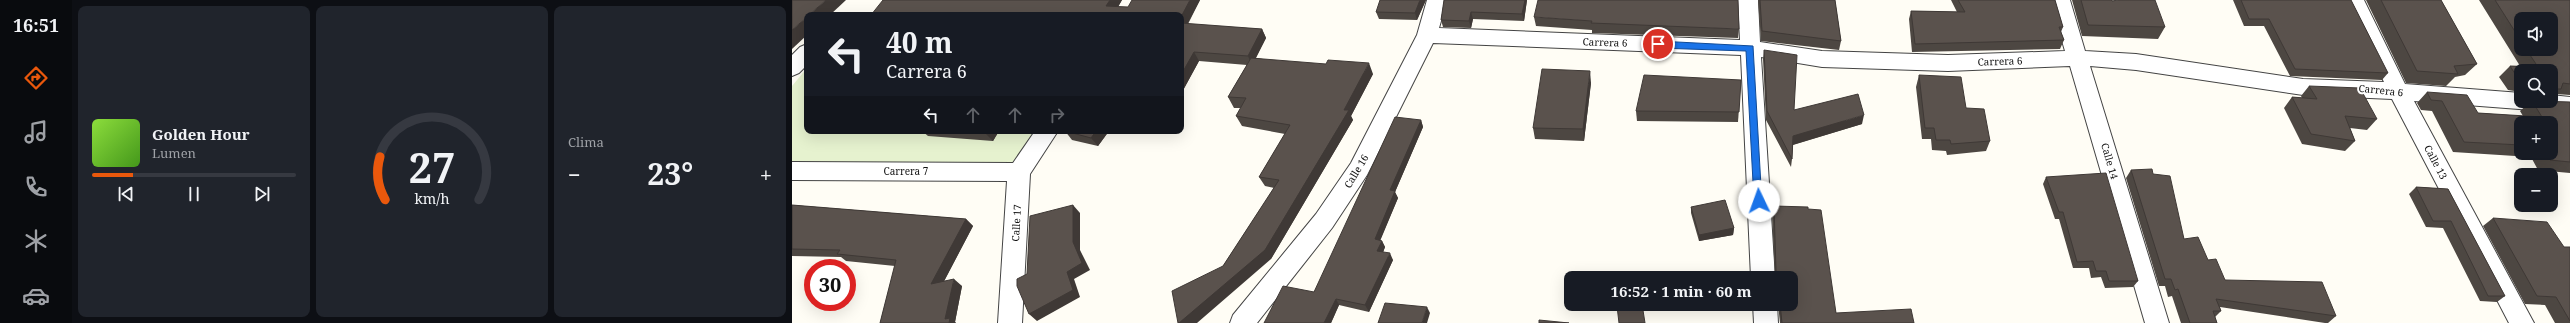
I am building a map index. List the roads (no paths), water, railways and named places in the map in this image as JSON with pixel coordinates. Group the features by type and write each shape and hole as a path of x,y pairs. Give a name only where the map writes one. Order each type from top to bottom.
{"street":[{"name":"Calle 16","path":"1242,323 1324,221 1359,169 1427,35 1437,0"},
{"path":"1748,0 1764,271"},
{"name":"Calle 14","path":"2060,0 2079,58 2157,323"},
{"name":"Calle 13","path":"2354,0 2399,92 2522,323"},
{"name":"Carrera 6","path":"1427,35 1750,48 1822,59 1948,63 2079,58 2157,64 2303,87 2354,88 2570,105"},
{"path":"792,68 804,55"},
{"path":"1019,172 1045,134"},
{"name":"Carrera 7","path":"792,171 1019,172"},
{"name":"Calle 17","path":"1010,323 1019,172"},
{"path":"1765,311 1766,323"}]}
